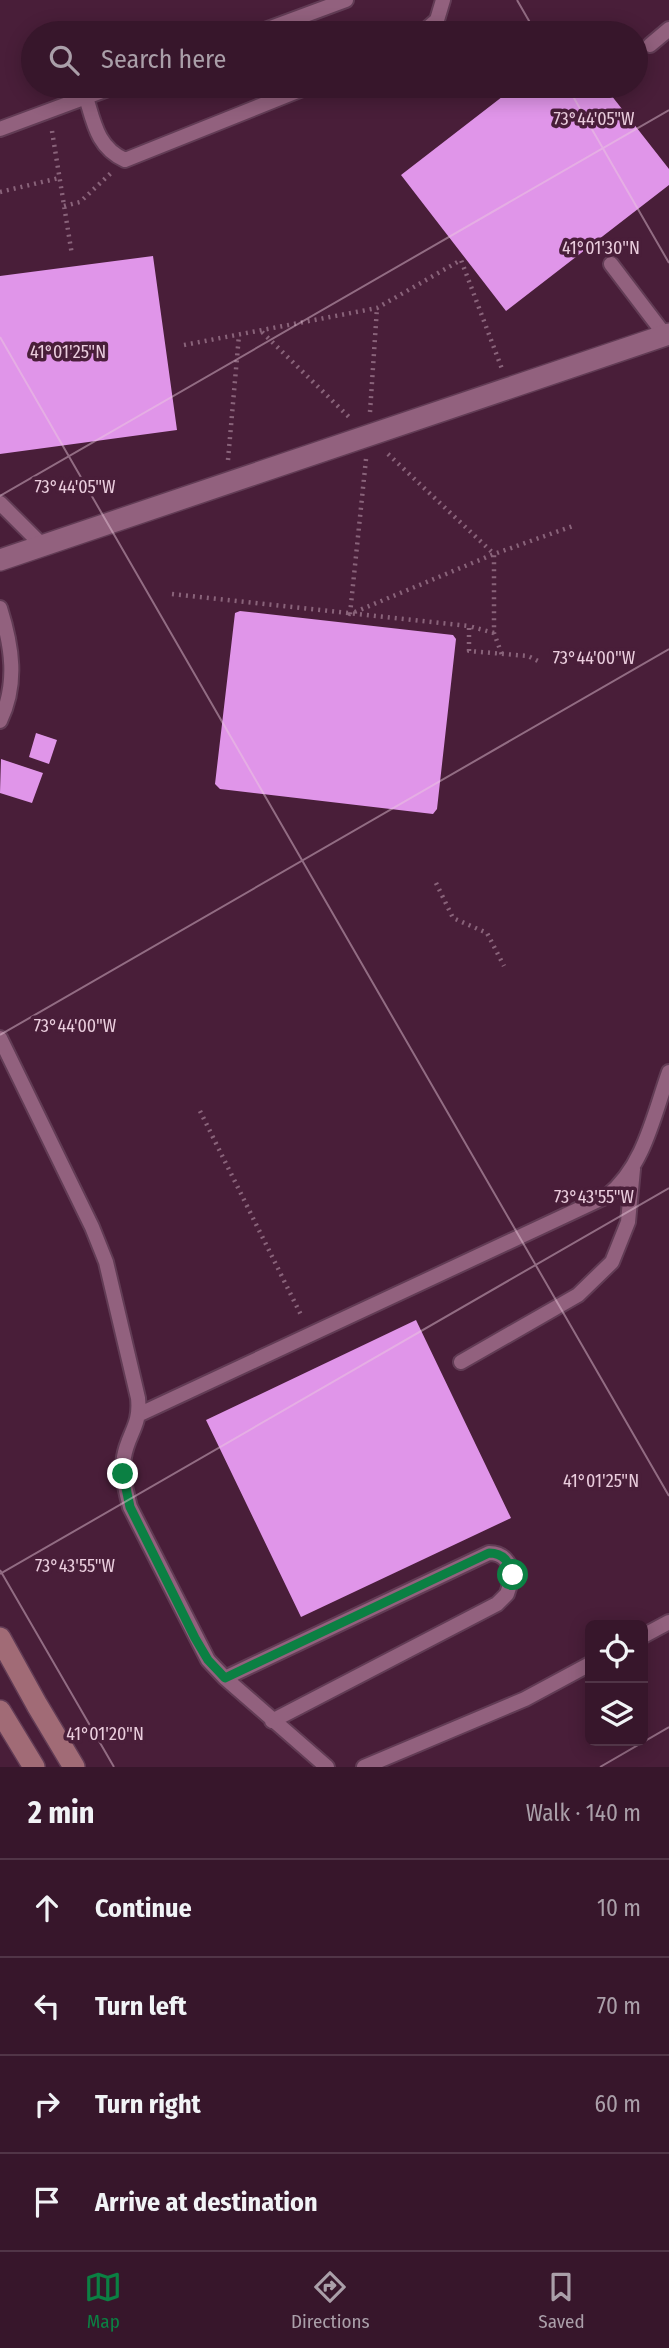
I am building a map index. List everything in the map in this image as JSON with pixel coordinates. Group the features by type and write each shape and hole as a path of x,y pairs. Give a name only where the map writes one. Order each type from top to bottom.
{"main road":[{"path":"0,1638 74,1767"},
{"path":"0,1710 34,1767"}],"street":[{"path":"0,560 667,334"}],"lane":[{"path":"289,21 346,0"},
{"path":"436,21 443,0"},
{"path":"650,45 669,29"},
{"path":"0,129 83,98"},
{"path":"86,98 98,134 111,154 125,160 280,98"},
{"path":"611,264 667,334"},
{"path":"0,503 43,546"},
{"path":"0,608 12,660 8,702 0,721"},
{"path":"0,1038 92,1227 106,1262 140,1415 124,1457 125,1488 130,1507 208,1660 272,1721 327,1767"},
{"path":"461,1362 578,1295 612,1262 628,1222 633,1168 669,1072"},
{"path":"140,1415 607,1196 633,1168"},
{"path":"225,1678 489,1553 499,1553 505,1559 513,1575 507,1594 497,1604 272,1721"},
{"path":"648,1633 669,1622"},
{"path":"365,1767 525,1699 585,1667"}],"path":[{"path":"49,111 72,255"},
{"path":"64,206 80,202 125,160"},
{"path":"0,192 59,178"},
{"path":"184,345 377,309 461,260 509,387"},
{"path":"350,614 368,435 377,309"},
{"path":"262,331 494,554 494,633 502,655"},
{"path":"226,484 239,335"},
{"path":"350,614 494,554 573,526"},
{"path":"172,594 469,626 494,633"},
{"path":"469,626 469,651 528,656 538,661"},
{"path":"436,883 453,918 487,933 504,966"},
{"path":"200,1111 311,1335"}],"building":[{"path":"500,98 613,98 669,169 669,185 506,311 401,175"},
{"path":"153,256 177,430 0,454 0,276"},
{"path":"240,611 453,635 456,639 437,809 433,814 220,789 215,784 235,613"},
{"path":"36,733 57,740 49,764 29,757"},
{"path":"1,759 43,773 32,803 0,793"},
{"path":"416,1320 511,1518 301,1617 206,1420"}],"route":[{"path":"123,1474 130,1507 195,1638 208,1660 225,1678 489,1553 499,1553 511,1567 513,1575"}]}
